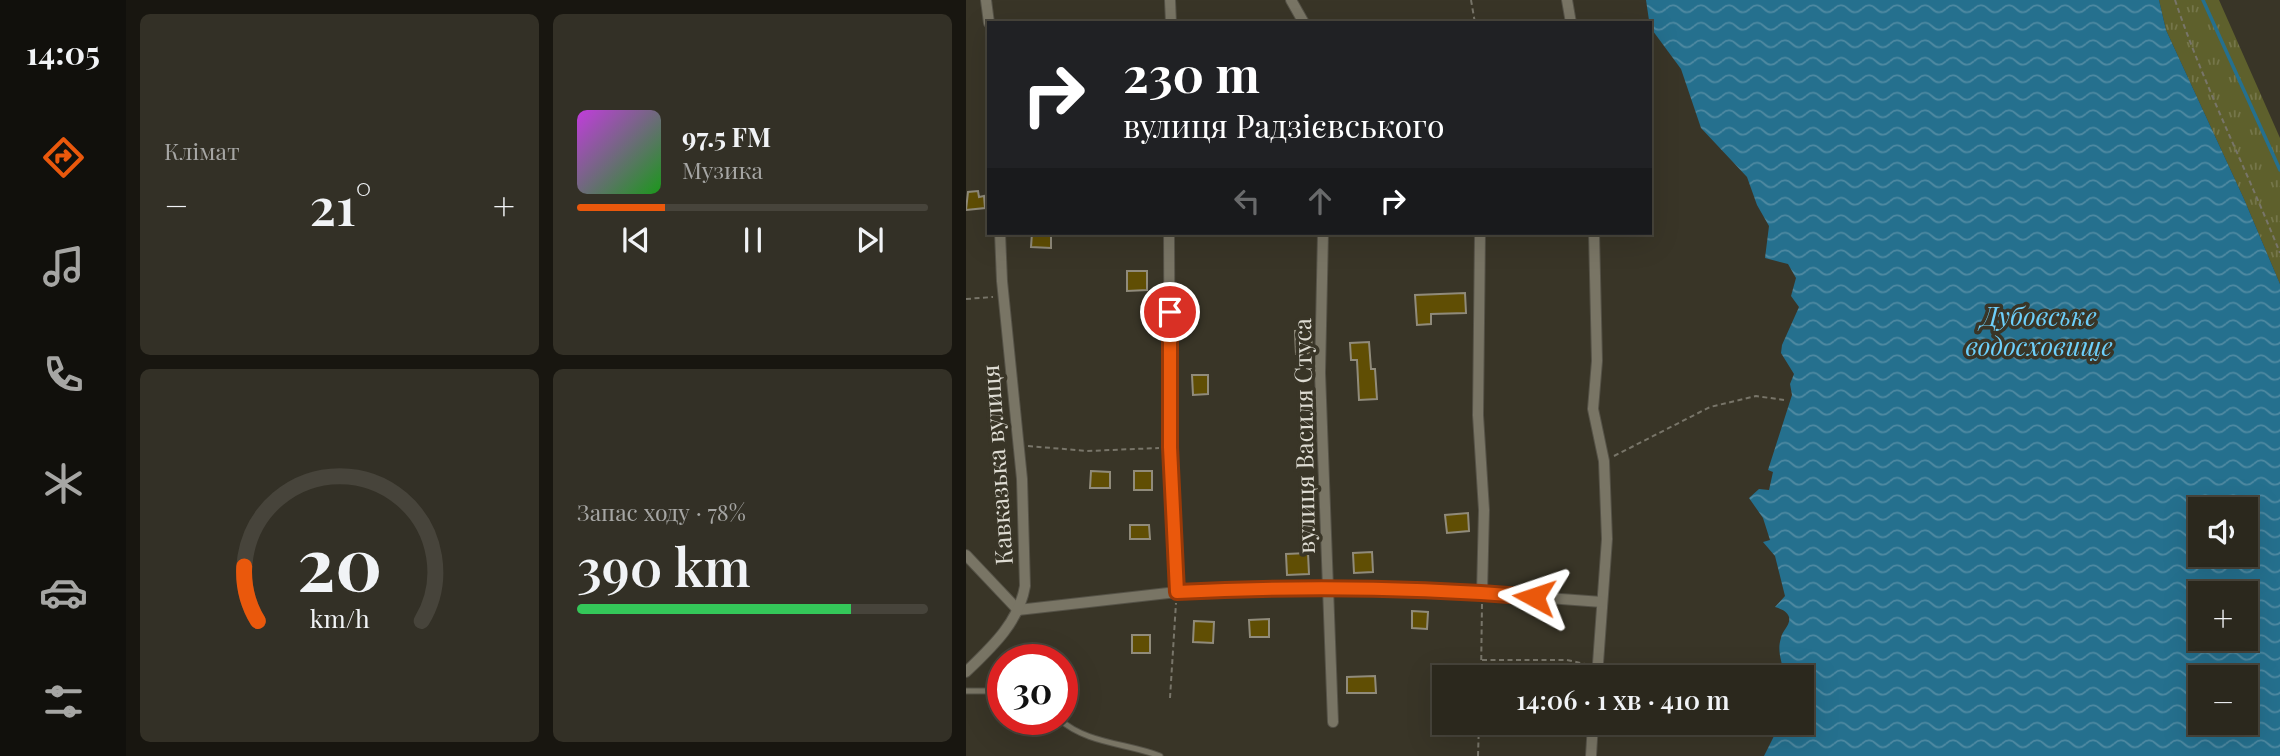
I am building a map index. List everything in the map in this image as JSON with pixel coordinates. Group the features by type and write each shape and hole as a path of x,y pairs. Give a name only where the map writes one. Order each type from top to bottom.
{"street":[{"path":"986,0 989,21"},
{"path":"1170,0 1171,21"},
{"path":"1291,0 1303,21"},
{"path":"1567,0 1571,21"},
{"name":"Кавказька вулиця","path":"1000,235 1016,445 1022,479 1026,586 1018,610"},
{"path":"1169,235 1170,447 1177,592"},
{"name":"вулиця Василя Стуса","path":"1323,235 1320,373 1333,722"},
{"path":"1480,235 1478,415 1484,510 1482,593"},
{"path":"1594,235 1597,361 1594,409 1604,461 1607,539 1598,665"},
{"path":"966,555 1018,610"},
{"path":"1018,610 1177,592 1328,587 1482,593 1602,603"},
{"path":"966,672 997,642 1018,610"},
{"path":"1591,756 1592,735"}],"lane":[{"path":"966,691 987,691"},
{"path":"1078,731 1103,742 1160,756"}],"path":[{"path":"1471,0 1475,21"},
{"path":"2175,0 2192,48 2280,253"},
{"path":"966,299 1004,296"},
{"path":"1604,461 1710,407 1756,396 1784,400"},
{"path":"1016,445 1087,451 1170,447"},
{"path":"1170,698 1177,592"},
{"path":"1482,593 1482,665"},
{"path":"1482,660 1567,660 1579,665"},
{"path":"1478,756 1479,735"}],"green space":[{"path":"2159,0 2219,0 2280,138 2280,284 2166,30"}],"water":[{"name":"Дубовське водосховище","path":"1646,0 2159,0 2166,30 2280,284 2280,756 1764,756 1774,735 1814,735 1814,665 1782,665 1780,643 1789,617 1775,607 1785,596 1775,556 1763,542 1770,540 1763,518 1749,498 1759,489 1769,490 1773,472 1768,470 1792,395 1790,384 1794,374 1781,353 1782,345 1799,307 1791,296 1796,278 1788,264 1765,258 1769,226 1757,205 1747,177 1701,128 1681,69 1652,30"}],"building":[{"path":"978,191 979,197 984,196 985,208 966,210 968,192"},
{"path":"1032,235 1051,235 1051,248 1031,247"},
{"path":"1127,271 1147,271 1147,290 1127,291"},
{"path":"1465,293 1466,313 1431,314 1431,324 1417,325 1415,295"},
{"path":"1311,330 1312,353 1296,354 1295,331"},
{"path":"1369,342 1371,369 1375,369 1377,399 1359,400 1357,360 1351,360 1350,343"},
{"path":"1192,375 1208,375 1208,394 1193,395"},
{"path":"1091,471 1110,472 1110,488 1090,488"},
{"path":"1134,471 1152,471 1152,490 1134,490"},
{"path":"1468,513 1469,531 1447,533 1445,515"},
{"path":"1130,525 1149,525 1150,539 1130,539"},
{"path":"1372,552 1373,572 1354,573 1353,553"},
{"path":"1308,553 1309,574 1287,575 1286,554"},
{"path":"1412,611 1428,612 1427,629 1412,628"},
{"path":"1269,619 1269,637 1250,637 1249,620"},
{"path":"1194,621 1214,622 1213,643 1193,642"},
{"path":"1132,635 1150,635 1150,653 1132,653"},
{"path":"1375,676 1376,693 1347,693 1347,677"}],"waterway":[{"path":"2203,0 2280,170"}],"route":[{"path":"1170,312 1170,447 1177,592 1328,587 1534,597"}]}
